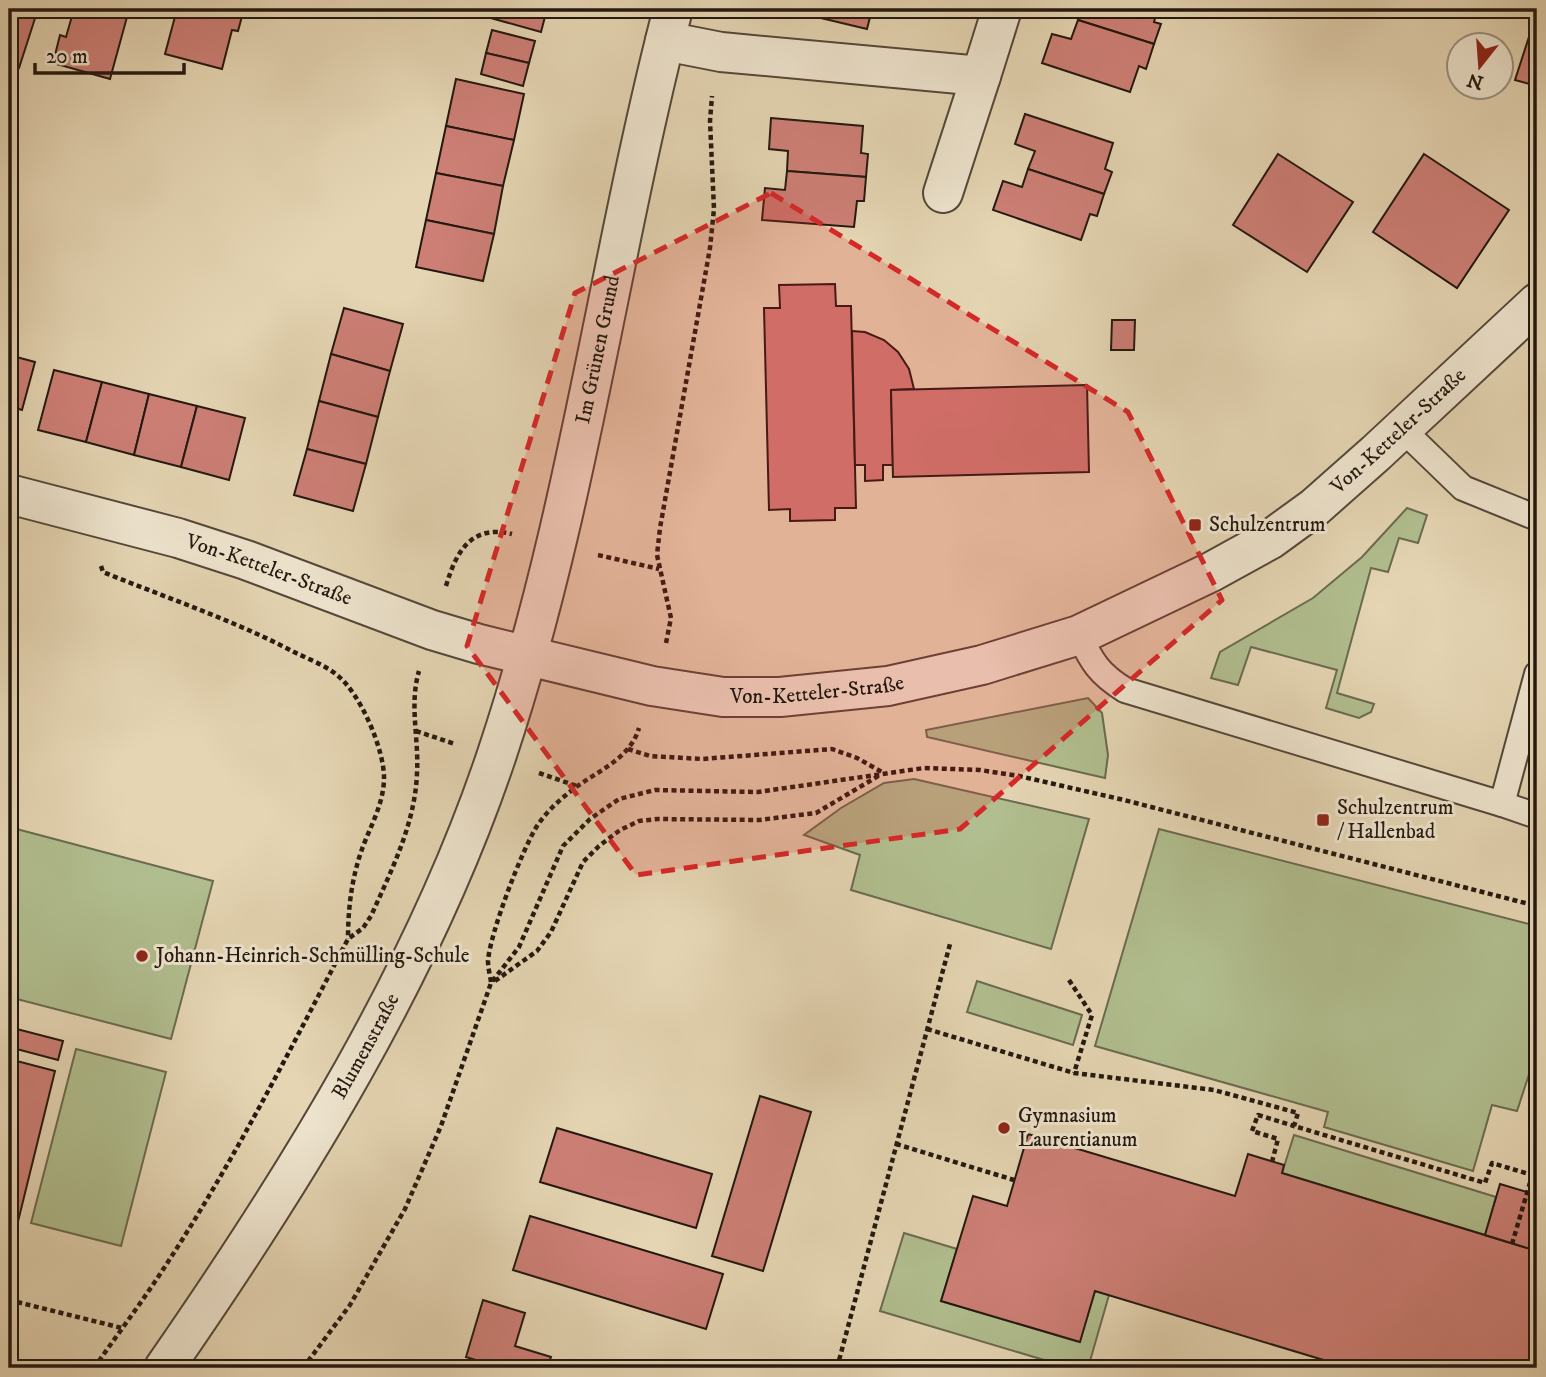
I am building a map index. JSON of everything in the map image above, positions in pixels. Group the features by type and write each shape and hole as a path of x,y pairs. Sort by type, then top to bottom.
{"street":[{"path":"943,193 1002,9"},
{"name":"Im Grünen Grund","path":"527,657 556,545 669,25 721,52 981,76"},
{"name":"Von-Ketteler-Straße","path":"9,494 178,538 246,560 432,630 527,657 652,686 723,696 780,697 888,686 982,665 1079,635 1211,572 1271,539 1315,507 1537,303"},
{"name":"Blumenstraße","path":"164,1368 318,1131 387,1007 434,911 464,840 496,758 527,657"}],"lane":[{"path":"1402,429 1463,488 1537,518"},
{"path":"1079,635 1092,662 1106,678 1125,690 1537,816"},
{"path":"1502,804 1537,674"}],"path":[{"path":"491,983 488,963 491,941 524,851 548,812 628,749 636,737 671,618 657,555 712,238 714,194 710,121 721,52"},
{"path":"87,514 103,572 259,634 315,663 337,675 364,710 378,743 384,777 381,800 359,856 348,909 348,939"},
{"path":"94,1368 164,1268 233,1152 277,1075 348,939 363,928 372,916 411,818 417,774 414,695 453,563 469,541 479,535 504,532 659,569"},
{"path":"628,749 650,756 702,759 832,749 857,758 883,773"},
{"path":"303,1368 350,1304 405,1209 441,1126 491,983 519,947 563,846 590,818 620,799 655,790 758,792 883,773 945,768 1019,776 1124,800 1537,906"},
{"path":"491,983 537,951 551,932 583,862 620,830 639,821 658,819 760,821 816,813 883,773"},
{"path":"852,1368 838,1366 950,944"},
{"path":"1069,980 1092,1015 1073,1073"},
{"path":"928,1029 1073,1073 1214,1090 1298,1113 1294,1126"},
{"path":"1272,1161 1278,1139 1252,1131 1258,1115 1485,1183 1492,1163 1532,1175"},
{"path":"896,1144 1014,1180"},
{"path":"1512,1244 1537,1159"},
{"path":"9,1300 122,1328"}],"highlighted area":[{"path":"771,193 1128,412 1222,600 960,829 636,875 467,646 575,293"}],"green space":[{"path":"1407,508 1427,515 1418,543 1399,538 1388,572 1371,568 1337,693 1374,704 1371,712 1359,718 1326,708 1337,670 1251,647 1238,685 1211,678 1220,652 1313,598 1362,557"},
{"path":"1088,698 1102,713 1108,755 1105,778 927,737 926,730"},
{"path":"914,779 1089,819 1051,949 851,890 860,855 804,835 841,808 884,783"},
{"path":"9,827 213,881 171,1039 9,997"},
{"path":"1159,829 1537,926 1537,1050 1517,1111 1492,1105 1473,1171 1324,1127 1328,1112 1095,1046"},
{"path":"977,981 1082,1015 1073,1045 967,1012"},
{"path":"76,1049 166,1072 121,1246 31,1223"},
{"path":"1294,1135 1496,1197 1485,1235 1282,1173"},
{"path":"904,1233 957,1249 941,1301 1079,1342 1095,1291 1109,1295 1088,1368 1071,1368 880,1311"}],"building":[{"path":"11,9 38,9 19,68 9,65"},
{"path":"74,9 96,9 127,17 110,79 53,63 60,35 66,37"},
{"path":"177,9 244,9 238,31 232,30 222,69 165,54"},
{"path":"481,9 547,9 541,32 480,15"},
{"path":"783,9 872,9 867,29"},
{"path":"1081,9 1158,9 1154,22 1161,24 1154,44 1078,20"},
{"path":"1537,12 1537,86 1515,80"},
{"path":"1078,20 1154,44 1146,69 1139,66 1130,92 1042,63 1052,34 1071,39"},
{"path":"492,30 535,41 529,63 486,53"},
{"path":"486,53 529,63 523,86 481,74"},
{"path":"456,79 524,94 514,140 446,126"},
{"path":"1025,114 1113,143 1105,169 1112,172 1104,194 1028,169 1035,151 1015,144"},
{"path":"771,118 863,126 861,153 868,154 866,177 787,171 788,151 769,149"},
{"path":"446,126 514,140 503,186 436,173"},
{"path":"1278,154 1353,202 1307,272 1233,225"},
{"path":"1424,154 1509,210 1457,288 1373,232"},
{"path":"1028,169 1104,194 1097,216 1090,214 1081,240 993,210 1003,181 1022,187"},
{"path":"787,171 866,177 864,201 857,201 854,227 762,220 765,188 785,190"},
{"path":"436,173 503,186 494,234 426,220"},
{"path":"426,220 494,234 483,281 416,267"},
{"path":"835,284 836,306 851,306 856,508 835,508 835,520 790,521 790,509 769,510 764,308 780,308 779,285"},
{"path":"344,308 403,324 390,371 331,354"},
{"path":"1112,320 1135,320 1134,350 1111,350"},
{"path":"852,331 865,332 884,340 898,352 909,369 914,389 891,390 893,465 883,465 883,480 865,481 865,465 855,465"},
{"path":"331,354 390,371 378,417 319,401"},
{"path":"9,355 35,362 22,410 9,406"},
{"path":"54,370 102,382 86,442 38,430"},
{"path":"102,382 149,394 134,455 86,442"},
{"path":"1087,385 1089,472 893,477 891,390"},
{"path":"149,394 197,406 181,467 134,455"},
{"path":"319,401 378,417 366,464 307,449"},
{"path":"197,406 245,418 229,480 181,467"},
{"path":"307,449 366,464 353,511 294,495"},
{"path":"9,1027 63,1041 58,1060 9,1047"},
{"path":"9,1059 55,1071 12,1246 9,1245"},
{"path":"760,1096 811,1112 763,1271 712,1256"},
{"path":"557,1128 712,1174 696,1228 540,1182"},
{"path":"1028,1134 1235,1196 1248,1154 1284,1165 1282,1173 1537,1251 1537,1368 1350,1368 1095,1291 1080,1342 941,1301 973,1196 1007,1206"},
{"path":"1500,1184 1537,1195 1537,1251 1485,1235"},
{"path":"530,1216 723,1274 706,1329 513,1270"},
{"path":"483,1300 525,1313 515,1346 551,1357 547,1368 502,1368 466,1357"}],"place":[{"name":"Schulzentrum","path":"1195,525"},
{"name":"Schulzentrum / Hallenbad","path":"1323,820"},
{"name":"Johann-Heinrich-Schmülling-Schule","path":"142,956"},
{"name":"Gymnasium Laurentianum","path":"1004,1128"}]}
